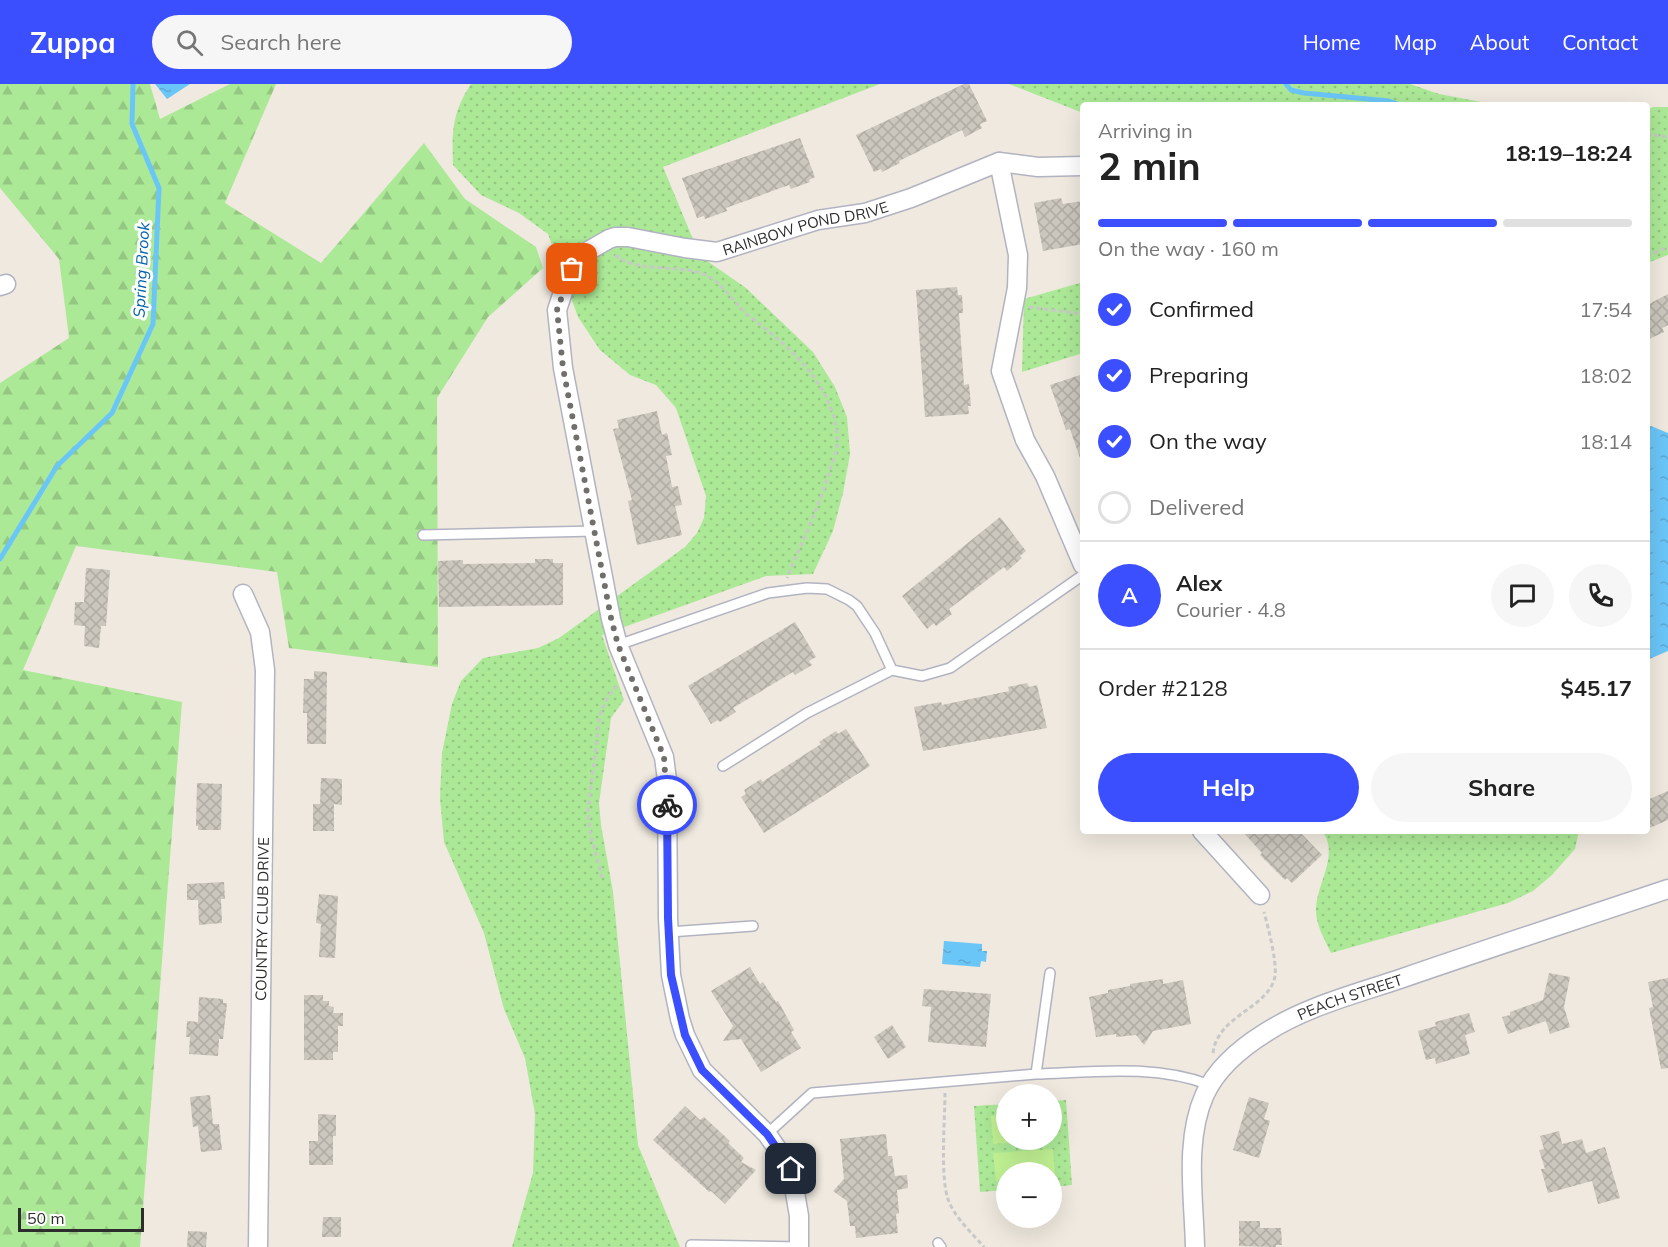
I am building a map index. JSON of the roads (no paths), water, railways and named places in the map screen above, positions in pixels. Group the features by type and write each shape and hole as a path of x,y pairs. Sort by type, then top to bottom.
{"street":[{"name":"RAINBOW POND DRIVE","path":"799,1247 800,1216 791,1169 767,1134 702,1070 685,1035 671,975 667,780 664,757 618,645 611,618 563,368 557,310 567,280 581,255 615,237 628,237 717,252 818,220 866,213 911,198 999,162 1038,167 1080,166"},
{"path":"999,162 1018,255 1017,288 1001,371 1025,440 1045,476 1080,558"},
{"name":"COUNTRY CLUB DRIVE","path":"243,594 260,632 265,670 258,1247"},
{"path":"1205,834 1260,895"},
{"name":"PEACH STREET","path":"1195,1247 1192,1153 1199,1108 1215,1078 1234,1056 1265,1033 1296,1017 1433,967 1668,889"}],"lane":[{"path":"423,535 595,531"},
{"path":"723,766 807,713 892,670 922,676 950,668 1080,577"},
{"path":"618,645 768,593 807,588 826,589 857,606 875,633 892,670"},
{"path":"669,932 753,926"},
{"path":"1036,1074 1050,973"},
{"path":"767,1134 812,1093 1036,1074 1138,1071 1190,1078 1215,1078"},
{"path":"691,1245 799,1247"}],"water":[{"path":"155,84 190,84 167,99"},
{"path":"1650,426 1668,433 1668,651 1650,659"},
{"path":"944,941 982,944 982,951 987,951 986,962 981,961 980,967 942,964"}],"waterway":[{"name":"Spring Brook","path":"0,559 57,466 112,413 153,324 159,188 132,124 133,84"},
{"path":"1286,84 1291,90 1304,93 1392,102"}]}
